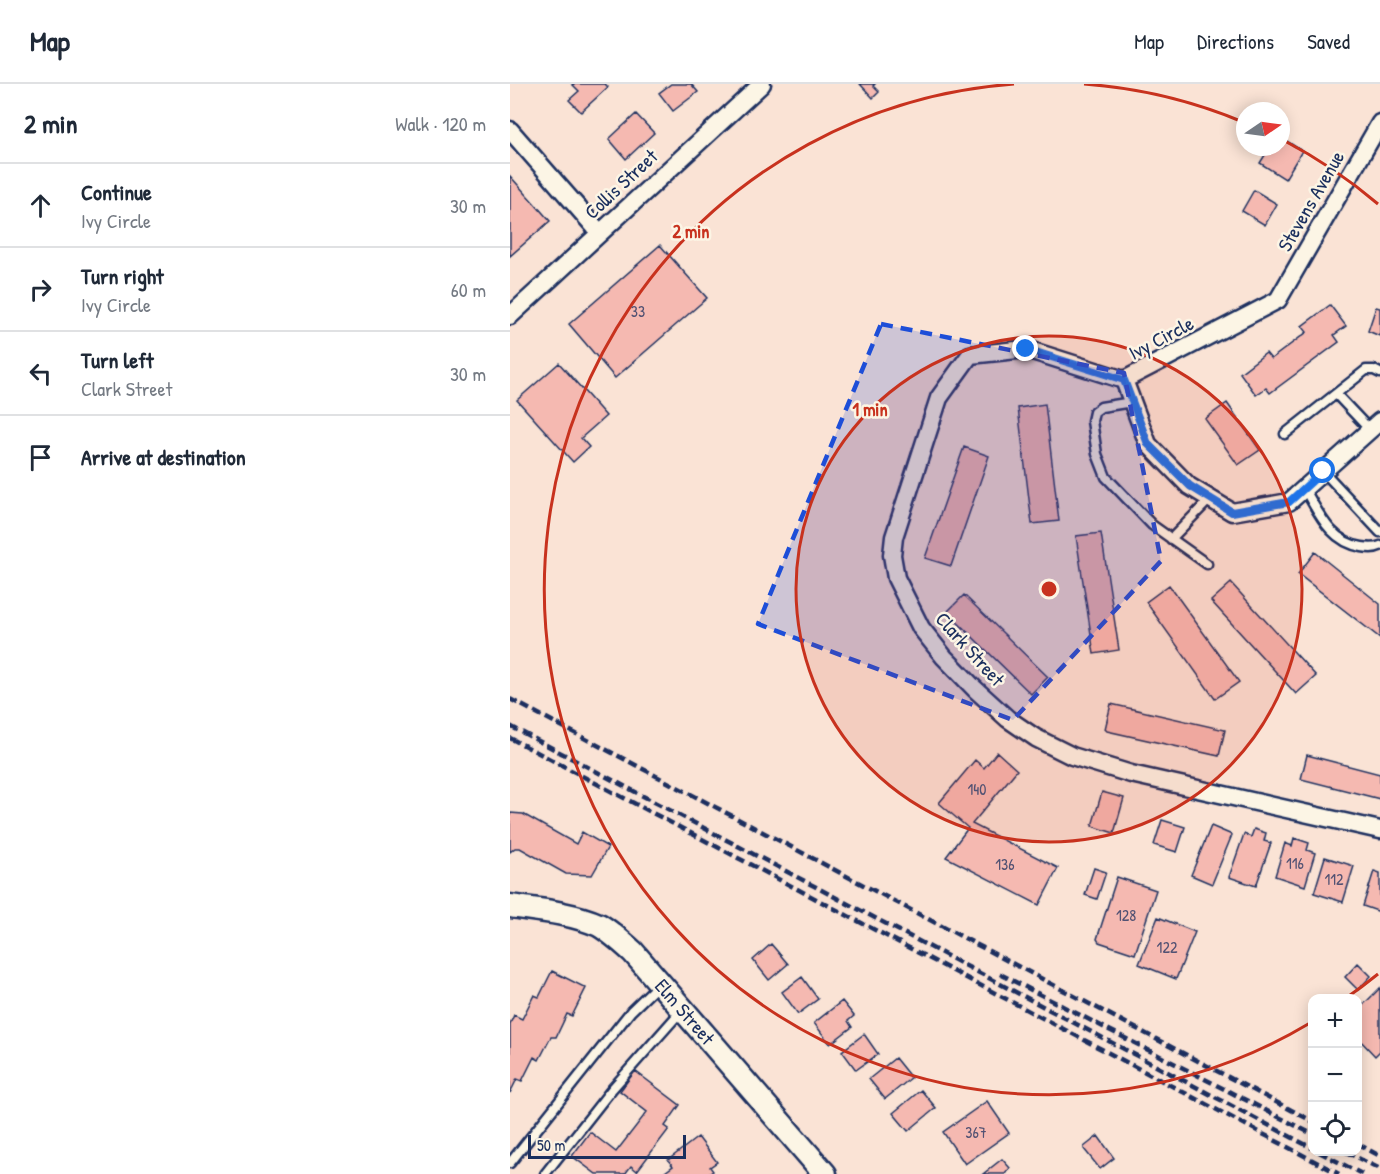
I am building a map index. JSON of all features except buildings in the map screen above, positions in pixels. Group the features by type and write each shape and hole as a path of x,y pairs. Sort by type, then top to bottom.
{"main road":[{"name":"Elm Street","path":"510,906 557,913 598,925 618,938 633,951 825,1174"}],"street":[{"name":"Collis Street","path":"510,316 762,84"},
{"name":"Stevens Avenue","path":"1278,300 1380,123"},
{"path":"510,130 600,233"},
{"name":"Ivy Circle","path":"1278,300 1124,380 1148,444 1190,486 1232,512 1289,502 1375,425"},
{"name":"Clark Street","path":"1124,380 1026,349 970,356 939,398 894,537 892,555 896,578 921,628 944,657 1008,719 1036,738 1072,756 1131,774 1380,830"}],"lane":[{"path":"1285,434 1366,370 1380,373"},
{"path":"1336,394 1375,425"},
{"path":"1132,402 1101,407 1094,412 1092,421 1097,454 1106,477 1152,525 1207,564"},
{"path":"1323,471 1380,532"},
{"path":"1304,488 1328,527 1341,541 1360,547 1376,549 1380,546"},
{"path":"1172,539 1210,499"},
{"path":"510,1163 631,1011 660,983"},
{"path":"545,1174 612,1089 683,1010"}],"highlighted area":[{"path":"881,324 1124,373 1161,561 1013,720 758,624"}],"railway":[{"path":"510,699 1308,1119"},
{"path":"510,726 1308,1146"},
{"path":"510,738 1339,1174"},
{"path":"1000,974 1308,1132"},
{"path":"1362,1146 1380,1156"},
{"path":"1327,1156 1362,1174"},
{"path":"1354,1156 1380,1169"}],"route":[{"path":"1026,349 1124,380 1148,444 1190,486 1232,512 1289,502 1323,471"}]}
